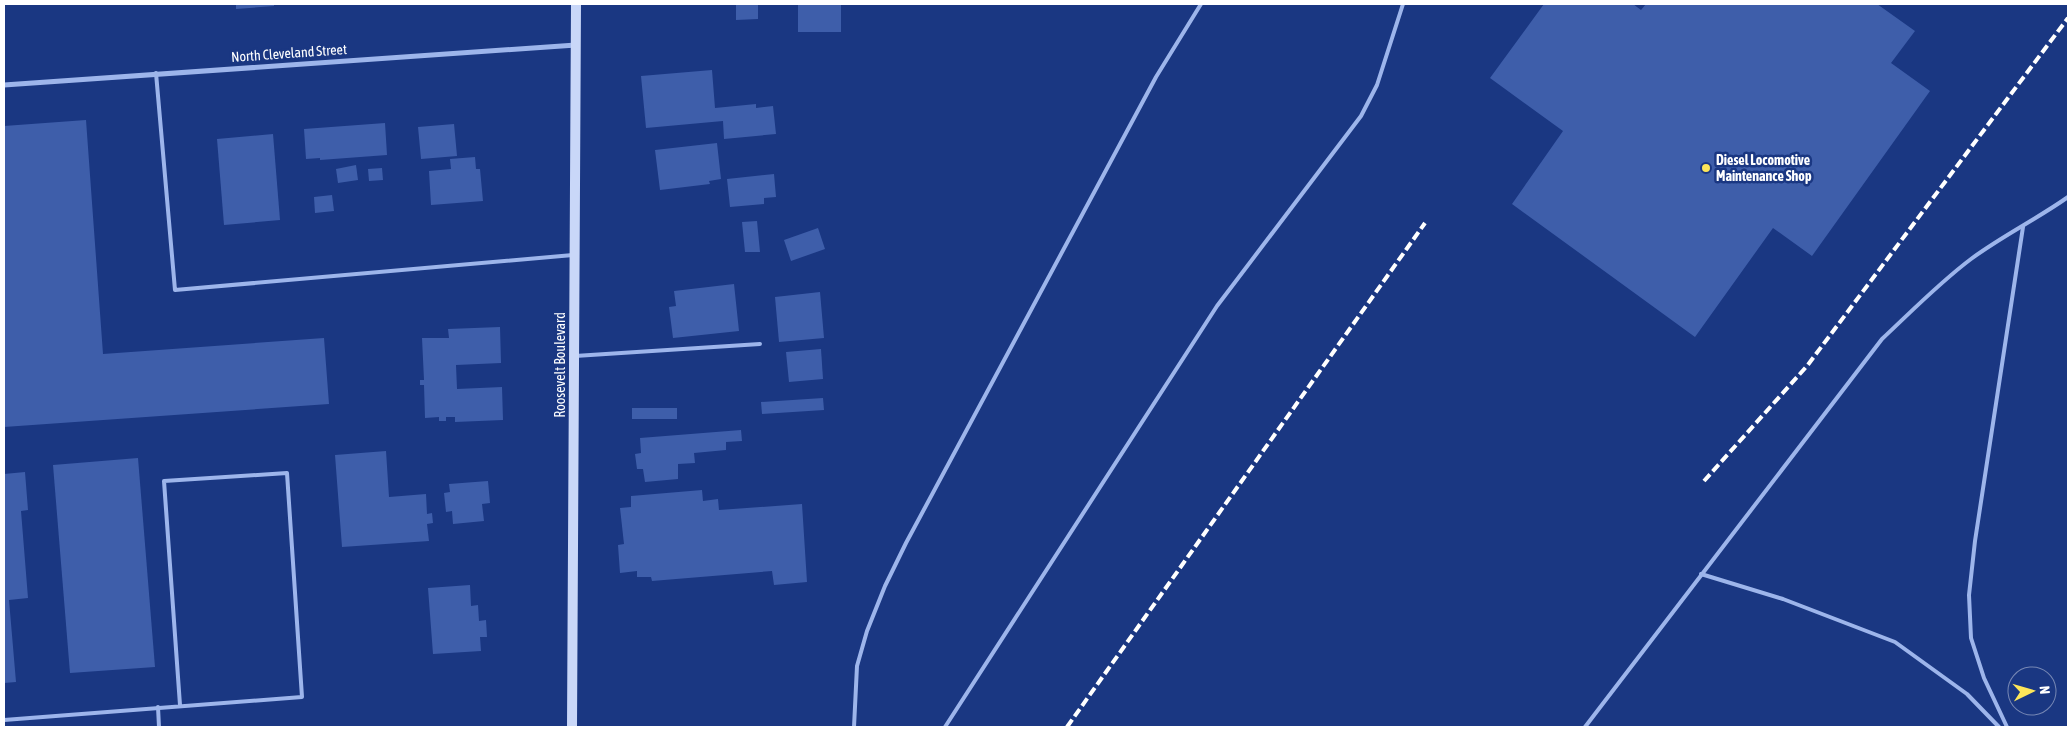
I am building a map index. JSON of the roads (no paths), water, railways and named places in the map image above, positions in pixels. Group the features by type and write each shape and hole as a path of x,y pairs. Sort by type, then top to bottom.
{"main road":[{"name":"Roosevelt Boulevard","path":"572,727 576,4"}],"street":[{"name":"North Cleveland Street","path":"4,85 156,73 576,46"}],"lane":[{"path":"854,727 857,666 867,631 906,543 1156,77 1201,4"},
{"path":"946,727 1217,306 1361,116 1377,85 1403,4"},
{"path":"156,73 175,290 575,255"},
{"path":"1585,727 1882,339 1921,301 1972,259 2068,196"},
{"path":"2007,727 1984,678 1971,638 1969,595 1975,541 2023,227"},
{"path":"574,356 760,344"},
{"path":"4,720 302,696 287,473 164,481 180,705"},
{"path":"1702,574 1783,600 1895,642 1966,694 1999,727"},
{"path":"158,707 159,727"}],"railway":[{"path":"1704,481 1807,366 2068,18"},
{"path":"1067,727 1425,223"}],"place":[{"name":"Diesel Locomotive Maintenance Shop","path":"1706,168"}]}
